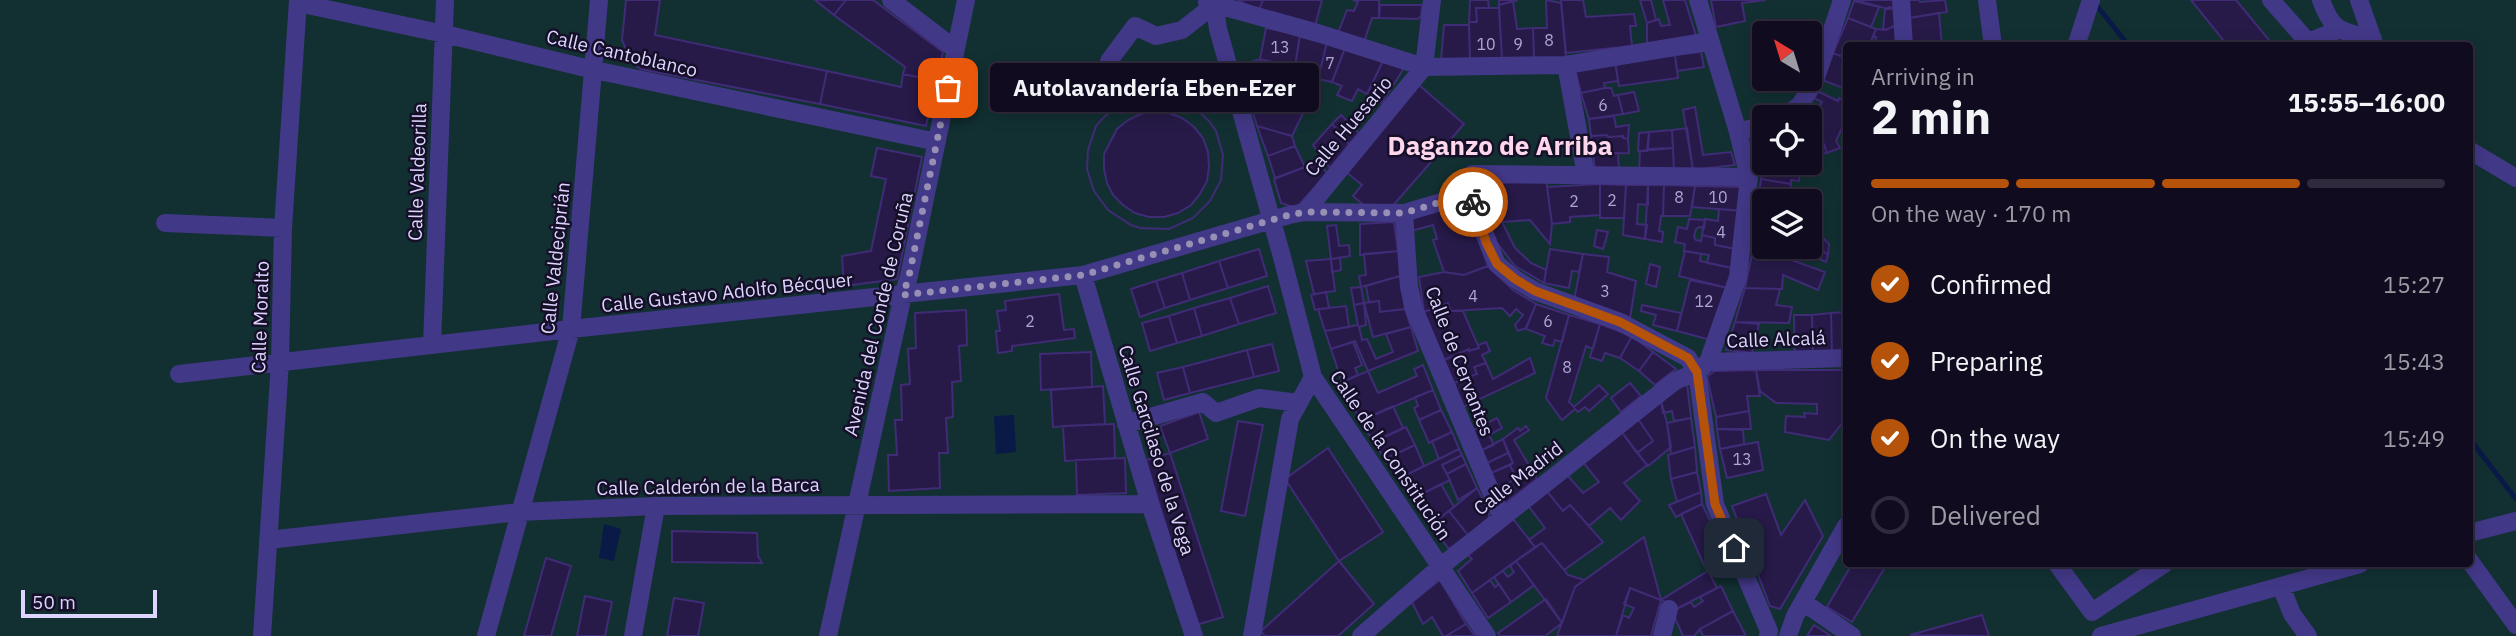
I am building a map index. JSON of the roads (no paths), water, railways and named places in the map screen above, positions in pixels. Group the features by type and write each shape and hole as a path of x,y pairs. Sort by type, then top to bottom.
{"street":[{"name":"Calle Valdeorilla","path":"432,345 445,0"},
{"name":"Calle Valdeciprián","path":"486,636 571,329 599,0"},
{"path":"891,0 955,49"},
{"name":"Avenida del Conde de Coruña","path":"828,636 909,276 965,0"},
{"path":"1424,67 1432,0"},
{"path":"1698,0 1749,177 1738,277 1702,367 1715,504 1769,631 1768,636"},
{"path":"1800,105 1815,81 1842,0"},
{"path":"1901,0 1904,42"},
{"path":"1987,0 1992,42"},
{"path":"2077,42 2091,0"},
{"path":"2272,0 2308,42 2338,30"},
{"path":"2321,0 2327,18 2338,30 2374,42"},
{"path":"2359,0 2374,42"},
{"name":"Calle Cantoblanco","path":"298,1 594,70 937,142"},
{"name":"Calle Moralto","path":"262,636 280,362 284,228 298,1"},
{"path":"1109,61 1135,26 1156,36 1182,30 1211,2 1424,67 1566,65 1710,41"},
{"name":"Calle de la Constitución","path":"1211,2 1313,377 1487,636"},
{"path":"1566,65 1586,175"},
{"name":"Calle Huesario","path":"1305,212 1424,67"},
{"path":"1738,132 1752,128"},
{"path":"2473,152 2516,177"},
{"path":"1702,367 1620,322 1535,291 1497,264 1486,242 1471,193 1472,174 1749,177"},
{"name":"Calle Gustavo Adolfo Bécquer","path":"179,374 1083,275 1272,219 1305,212 1404,213 1471,193"},
{"name":"Calle de Cervantes","path":"1404,213 1413,309 1502,519"},
{"path":"165,223 284,228"},
{"name":"Calle Garcilaso de la Vega","path":"1083,275 1150,504 1194,636"},
{"name":"Calle Alcalá","path":"1702,367 1843,358"},
{"name":"Calle Madrid","path":"1361,636 1440,566 1675,381 1702,367"},
{"path":"1252,636 1290,419 1313,377"},
{"path":"1126,424 1203,402 1216,413 1259,398 1299,403"},
{"name":"Calle Calderón de la Barca","path":"268,540 519,512 656,506 1150,504"},
{"path":"632,636 656,506"},
{"path":"2473,532 2516,521"},
{"path":"1788,636 1795,616 1843,531"},
{"path":"2473,566 2516,625"},
{"path":"2059,567 2092,612 2160,567"},
{"path":"2101,636 2349,567"},
{"path":"2281,586 2292,614 2308,636"},
{"path":"1803,602 1852,636"},
{"path":"1662,636 1669,609"}],"water":[{"path":"1014,415 1016,452 996,454 994,416"},
{"path":"604,524 621,529 614,561 599,558"}],"waterway":[{"path":"2094,2 2126,42"},
{"path":"2473,443 2516,499"}],"place":[{"name":"Autolavandería Eben-Ezer","path":"948,88"}],"district":[{"name":"Daganzo de Arriba","path":"1500,146"}]}
